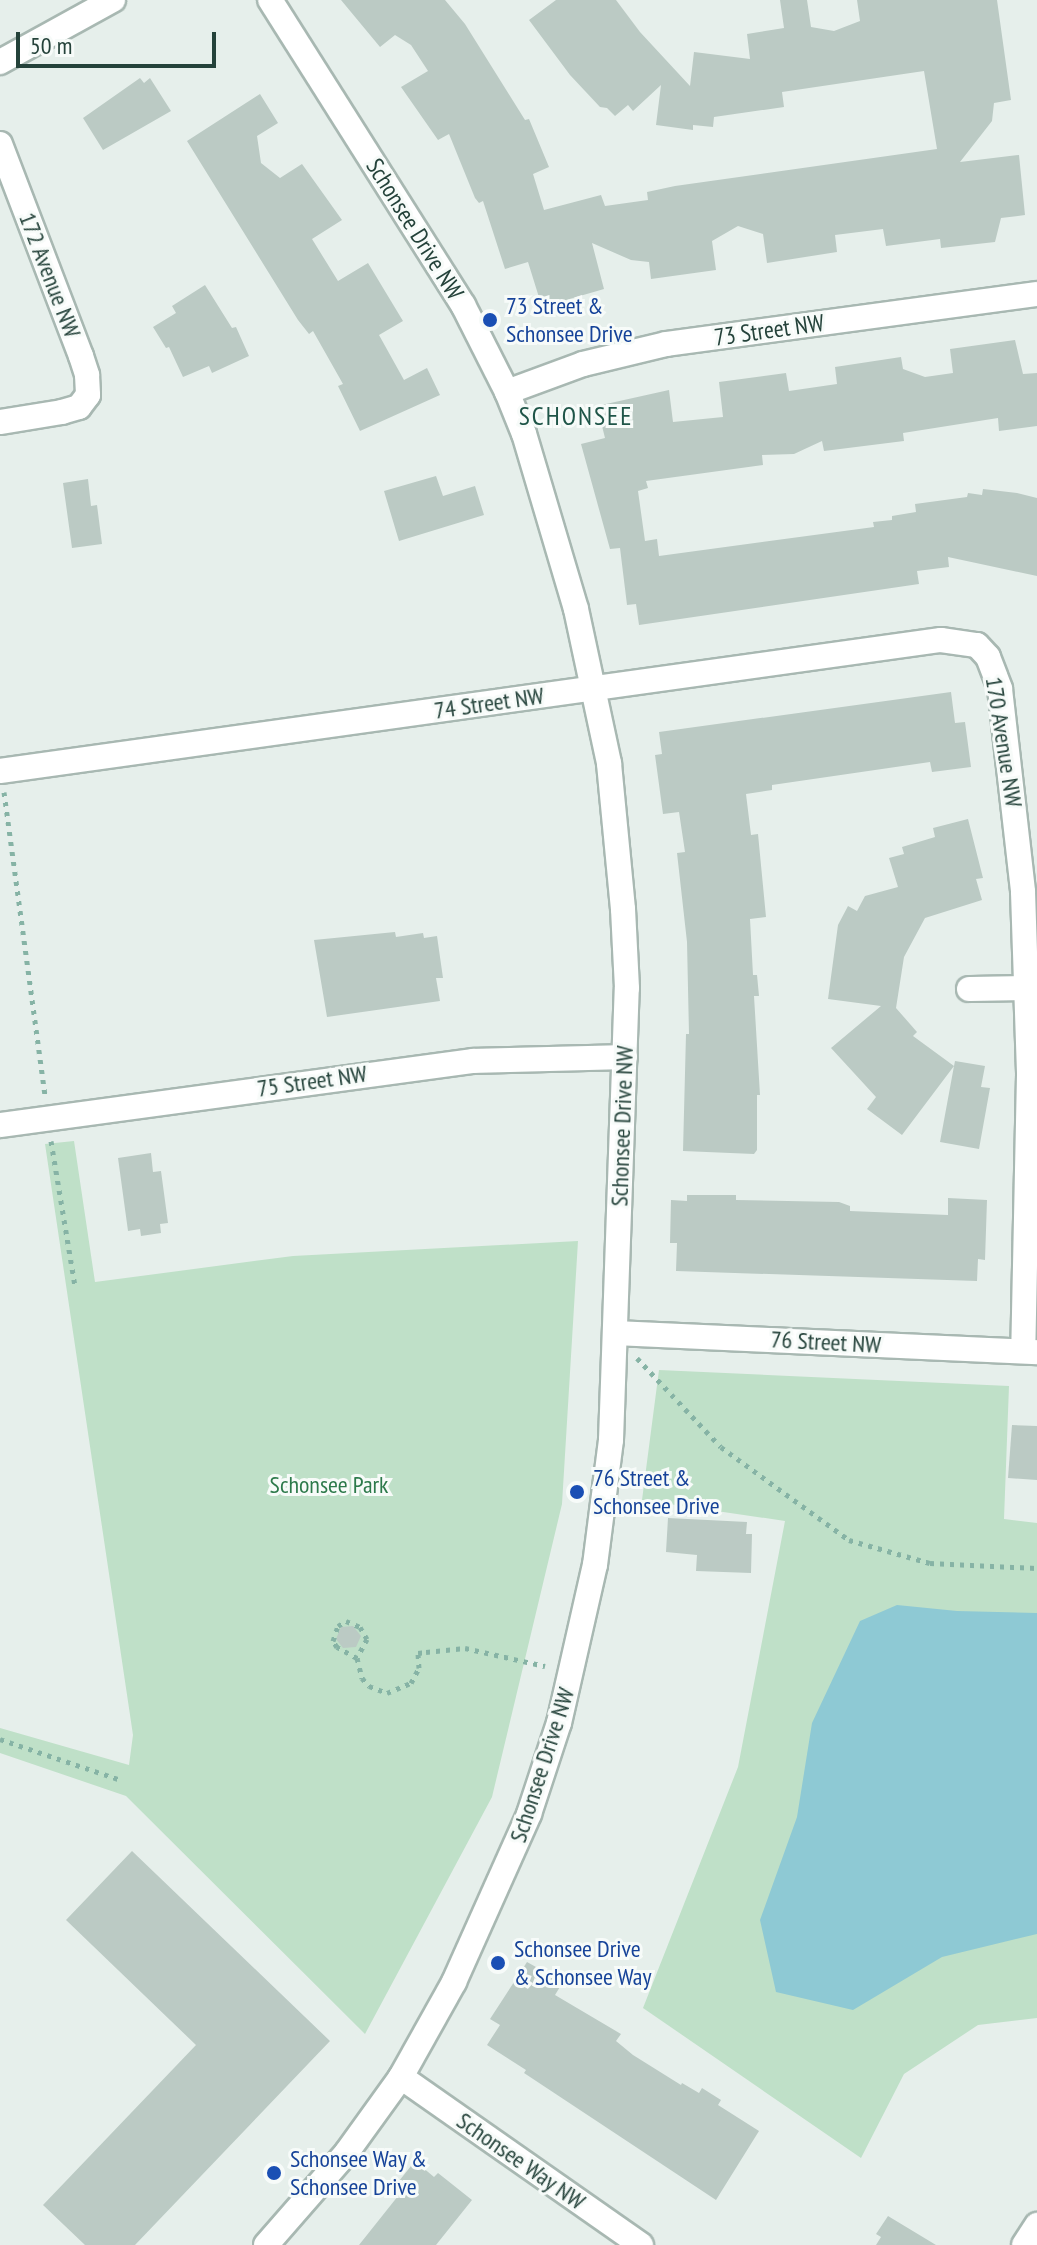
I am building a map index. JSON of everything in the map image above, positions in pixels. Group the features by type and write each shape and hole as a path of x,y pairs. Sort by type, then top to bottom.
{"street":[{"path":"0,62 113,0"},
{"name":"Schonsee Drive NW","path":"266,2245 347,2152 401,2077 454,1982 494,1897 529,1814 559,1723 580,1638 605,1498 616,1333 625,1057 623,909 609,763 550,512 507,392 463,305 270,0"},
{"name":"172 Avenue NW","path":"0,144 87,375 88,395 79,407 0,422"},
{"name":"73 Street NW","path":"507,392 583,364 666,344 1037,294"},
{"name":"74 Street NW","path":"0,771 941,640 977,645"},
{"name":"170 Avenue NW","path":"977,645 988,657 1000,689 1023,892 1027,988 1030,1351"},
{"path":"969,989 1027,988"},
{"name":"75 Street NW","path":"0,1125 448,1063 513,1057 625,1057"},
{"name":"76 Street NW","path":"616,1333 1030,1351"},
{"name":"Schonsee Way NW","path":"401,2077 641,2245"},
{"path":"1024,2245 1037,2225"}],"path":[{"path":"0,771 48,1118 75,1286"},
{"path":"616,1333 721,1447 849,1540 930,1563 1037,1568"},
{"path":"357,1658 337,1647 333,1641 338,1626 346,1621 360,1627 367,1639 357,1658 362,1678 369,1686 387,1693 411,1683 419,1668 418,1653 465,1648 545,1666"},
{"path":"0,1739 118,1779"}],"green space":[{"name":"Schonsee Park","path":"74,1141 95,1282 293,1256 578,1241 562,1504 492,1797 365,2034 126,1796 0,1753 0,1728 129,1765 133,1735 45,1144"},
{"path":"659,1370 1009,1386 1004,1519 1037,1523 1037,2018 978,2025 904,2074 861,2158 643,2008 738,1767 785,1521 642,1500"}],"water":[{"path":"897,1605 957,1611 1037,1613 1037,1934 942,1957 853,2010 776,1992 760,1920 797,1817 812,1723 860,1621"}],"building":[{"path":"341,0 445,0 465,24 525,120 529,119 549,167 533,174 544,210 601,195 605,206 648,200 647,192 675,186 937,149 924,71 782,92 784,107 714,117 713,127 693,125 693,130 656,125 661,85 633,111 628,105 615,116 607,108 600,107 570,75 529,20 556,0 616,0 640,32 690,86 694,52 750,59 747,34 784,28 780,0 807,0 811,27 834,31 860,21 857,0 997,0 1011,100 994,103 992,121 960,162 1019,155 1025,215 1001,218 995,242 941,248 940,239 886,246 883,229 835,235 837,252 767,263 763,234 738,226 712,241 716,270 651,279 649,262 631,260 592,243 604,289 542,307 528,262 505,269 483,201 479,203 475,198 449,134 438,140 401,87 428,71 411,45 395,35 380,47"},
{"path":"140,78 144,83 150,78 171,111 103,150 83,118"},
{"path":"260,94 278,123 257,136 261,163 280,178 302,164 342,220 312,239 338,281 368,263 403,321 379,335 404,380 427,368 440,395 360,431 338,386 343,384 313,331 309,334 298,320 187,141"},
{"path":"205,285 232,328 236,327 249,356 212,373 209,366 183,377 169,347 166,348 153,327 176,313 172,306"},
{"path":"1015,340 1023,374 1037,373 1037,426 999,431 998,418 903,433 904,441 824,451 822,441 794,454 762,455 763,465 646,481 648,488 638,491 645,541 657,539 659,556 874,527 873,522 916,512 915,504 967,497 968,493 982,495 983,489 1017,493 1037,498 1037,576 948,557 949,567 917,571 919,584 639,625 636,604 627,605 620,548 610,549 581,444 605,438 597,406 669,390 673,422 723,417 719,382 786,373 789,391 837,384 835,367 901,357 903,369 925,377 953,373 950,349"},
{"path":"436,476 443,496 475,486 484,515 399,541 384,491"},
{"path":"88,479 91,506 97,505 102,544 72,548 63,483"},
{"path":"951,692 955,723 965,722 971,767 932,772 930,762 772,785 772,790 746,794 751,835 758,834 766,917 750,919 753,975 757,975 759,996 754,996 760,1095 757,1095 757,1150 754,1154 683,1151 686,1034 689,1034 687,942 677,853 685,852 679,812 663,814 655,755 662,754 659,732"},
{"path":"968,819 983,878 976,879 982,900 925,918 904,957 896,1008 917,1032 913,1036 954,1066 902,1135 867,1109 876,1097 831,1048 881,1006 828,999 838,925 848,906 857,911 865,896 898,887 889,858 904,854 902,847 935,837 933,828"},
{"path":"395,932 396,937 423,933 424,938 437,936 443,978 436,978 440,1001 327,1017 314,940"},
{"path":"955,1061 985,1066 981,1087 990,1088 979,1149 940,1142"},
{"path":"151,1153 153,1172 161,1171 168,1223 160,1224 161,1233 141,1236 140,1229 128,1231 118,1158"},
{"path":"687,1195 736,1195 736,1200 839,1202 850,1206 850,1211 948,1215 948,1198 987,1200 985,1260 978,1259 977,1281 676,1271 677,1243 670,1243 671,1200 687,1201"},
{"path":"1012,1425 1037,1426 1037,1480 1008,1478"},
{"path":"668,1518 747,1522 746,1534 752,1534 751,1573 696,1571 697,1555 666,1552"},
{"path":"353,1626 361,1636 356,1647 343,1648 336,1639 341,1627"},
{"path":"132,1851 330,2041 135,2245 85,2245 43,2205 196,2045 66,1920"},
{"path":"527,1962 563,1982 555,1995 621,2034 616,2041 633,2055 681,2085 699,2093 702,2088 721,2100 718,2105 759,2131 716,2200 524,2073 526,2070 487,2045 500,2025 490,2019"},
{"path":"415,2161 434,2177 438,2173 472,2200 436,2245 359,2245 402,2191 395,2186"},
{"path":"888,2216 936,2245 876,2245 881,2237 876,2234"}],"place":[{"name":"73 Street & Schonsee Drive","path":"490,320"},
{"name":"76 Street & Schonsee Drive","path":"577,1492"},
{"name":"Schonsee Drive & Schonsee Way","path":"498,1963"},
{"name":"Schonsee Way & Schonsee Drive","path":"274,2173"}],"district":[{"name":"SCHONSEE","path":"576,416"}]}
